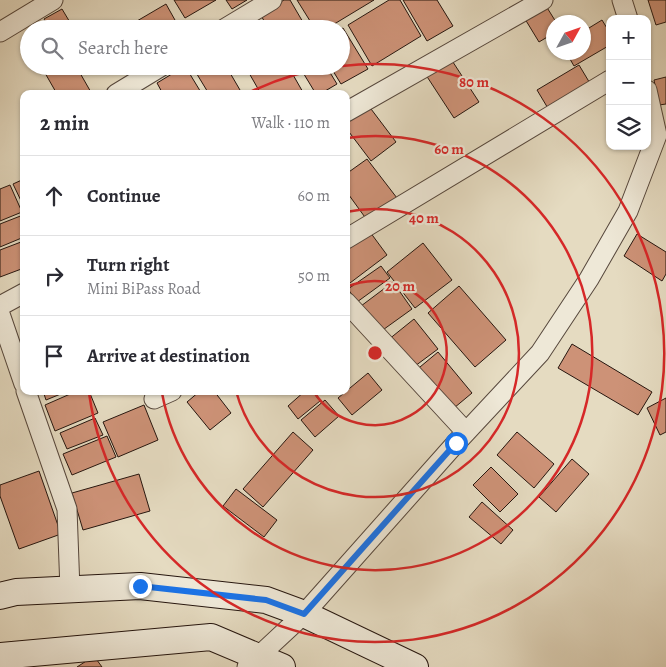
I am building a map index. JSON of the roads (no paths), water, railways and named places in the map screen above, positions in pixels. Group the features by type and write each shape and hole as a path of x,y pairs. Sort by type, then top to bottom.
{"street":[{"path":"0,32 53,0"},
{"path":"239,20 272,0"},
{"path":"350,110 543,0"},
{"path":"622,0 627,15"},
{"path":"123,90 147,75"},
{"path":"350,237 606,82"},
{"path":"252,661 304,614 466,432 540,353 589,279 628,211 657,135 650,105"},
{"path":"0,306 20,295"},
{"path":"350,310 466,432"},
{"path":"0,314 20,372"},
{"path":"27,395 67,509 70,590"},
{"path":"154,399 163,395"},
{"path":"0,596 16,592 140,586 266,600 304,614 415,667"},
{"path":"0,656 212,637 252,661 282,667"}]}
